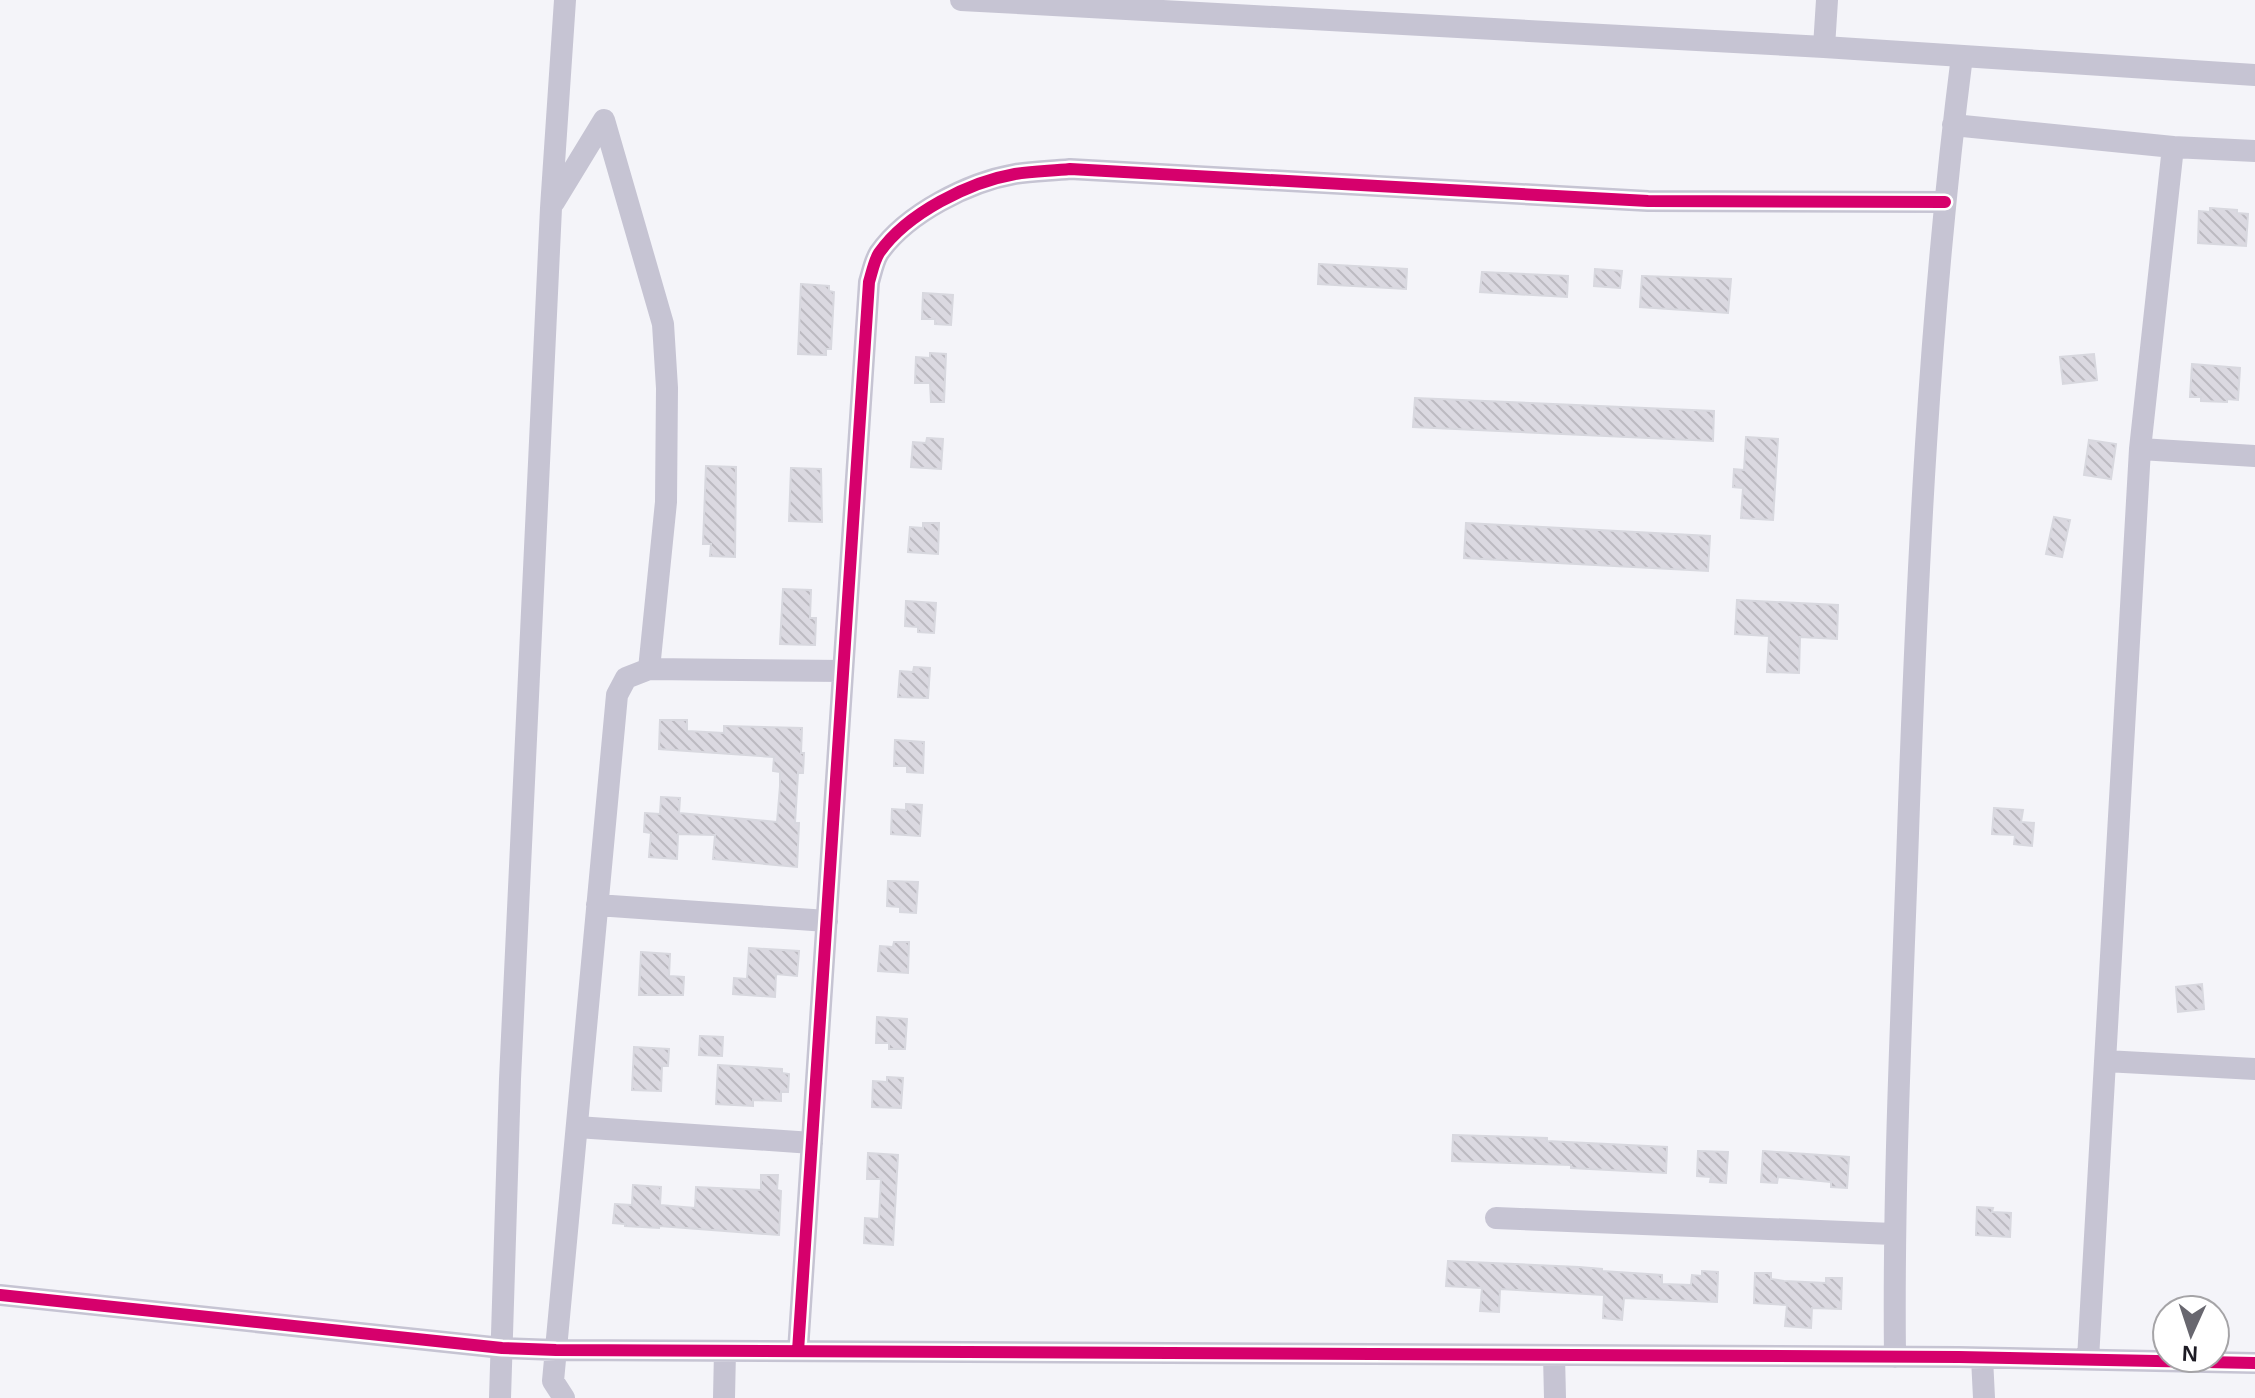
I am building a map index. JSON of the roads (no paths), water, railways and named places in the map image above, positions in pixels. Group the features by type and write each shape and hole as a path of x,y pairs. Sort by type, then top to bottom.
{"street":[{"path":"500,1398 510,1079 551,208 565,0"},
{"path":"961,0 1271,9 2255,75"},
{"path":"1824,47 1827,0"},
{"path":"1895,1357 1893,1234 1917,575 1945,202 1962,56"},
{"path":"551,208 604,120 657,297 664,337 666,502 649,669"},
{"path":"1953,125 2173,147 2255,151"},
{"path":"2088,1359 2140,449 2173,147"},
{"path":"798,1351 869,282 877,256 893,236 923,213 968,186 1015,174 1070,169 1648,201 1945,202"},
{"path":"2140,449 2255,456"},
{"path":"564,1398 553,1381 617,695 626,678 649,669 843,671"},
{"path":"597,905 827,921"},
{"path":"2105,1061 2255,1069"},
{"path":"577,1127 812,1143"},
{"path":"1496,1218 1893,1234"},
{"path":"0,1295 502,1348 556,1350 1895,1357 2255,1363"},
{"path":"724,1398 725,1351"},
{"path":"1554,1355 1555,1398"},
{"path":"1982,1358 1984,1398"}]}
